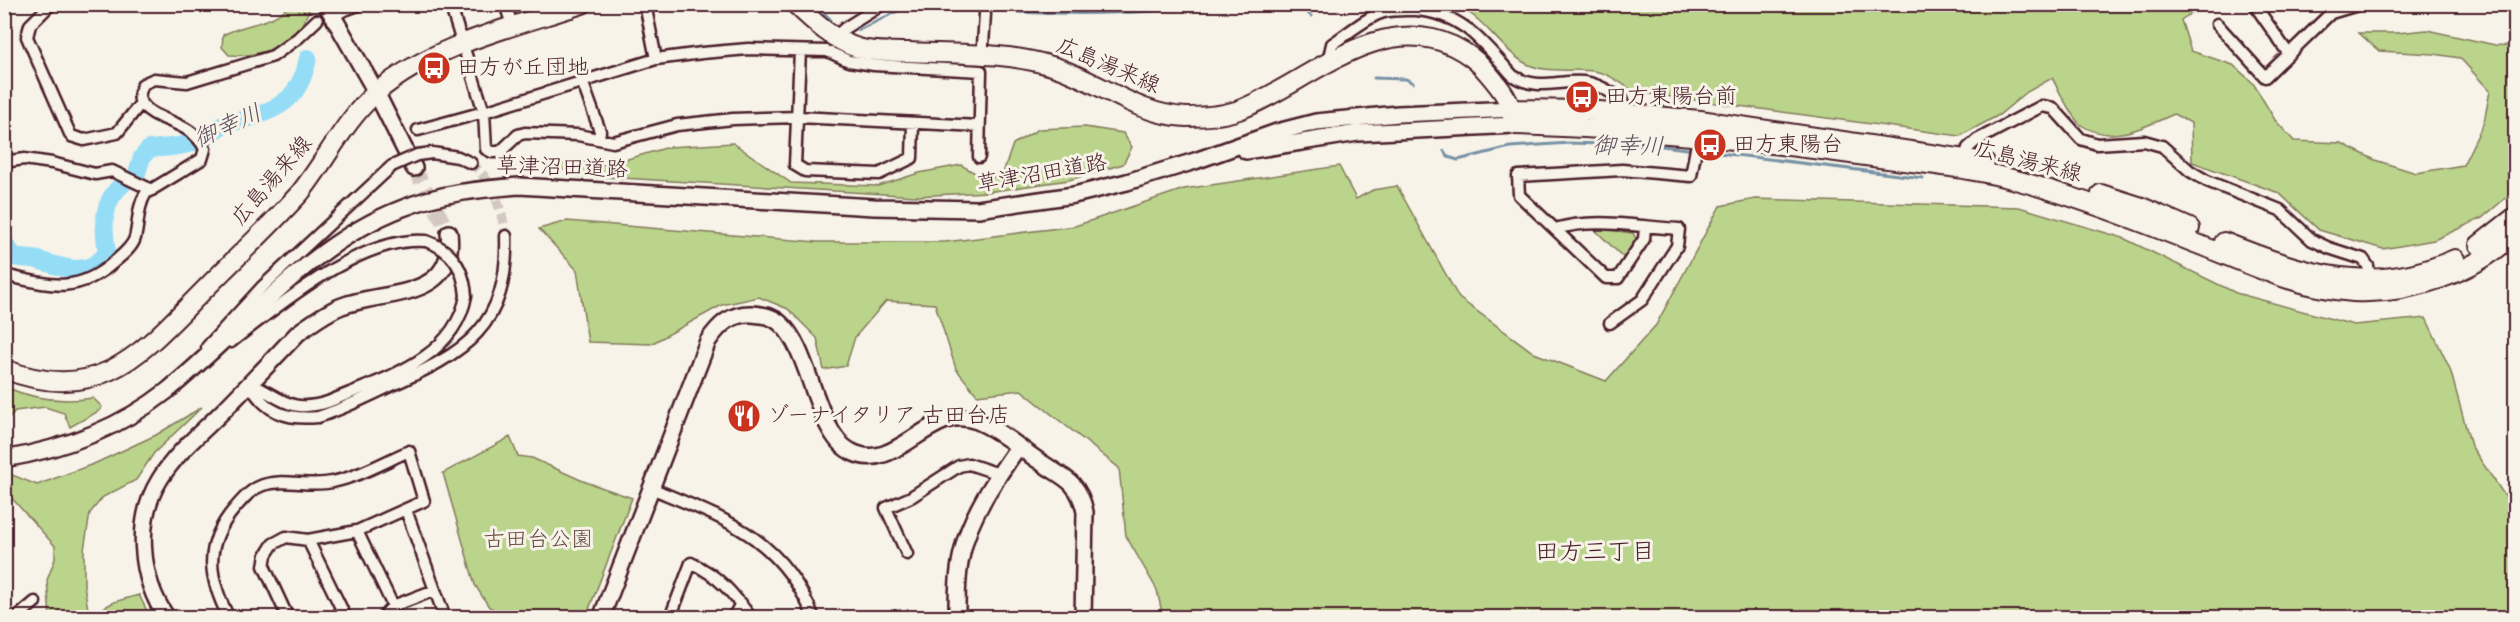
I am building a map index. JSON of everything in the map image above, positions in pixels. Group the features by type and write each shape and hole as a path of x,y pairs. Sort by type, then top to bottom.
{"main road":[{"name":"広島湯来線","path":"4,369 38,380 68,382 104,373 139,354 300,193 318,171 347,127 376,93 402,74 464,43 582,4"},
{"name":"広島湯来線","path":"795,4 835,37 847,44 867,50 1034,61 1079,76 1140,107 1187,117 1242,109 1283,90 1333,60 1377,41 1394,37 1428,38 1461,50 1481,65 1514,117"},
{"name":"広島湯来線","path":"1514,117 1623,113 1699,128 2030,172 2142,207 2280,264 2314,274 2345,279 2399,276 2437,267 2465,254 2492,237 2516,216"},
{"name":"広島湯来線","path":"1514,117 1589,127 1699,128"},
{"name":"広島湯来線","path":"1963,164 2075,196 2269,274 2309,286 2356,292 2400,289 2440,279 2471,265 2516,232"}],"street":[{"path":"51,4 30,25 27,37 71,136 84,140 117,132 141,103"},
{"path":"361,4 342,11 329,11 376,93 414,168"},
{"path":"450,4 484,112 486,149 492,152 500,152 518,135 525,133 578,135 613,142 677,125 733,119 798,117 979,126"},
{"path":"505,4 513,28"},
{"path":"645,4 656,59"},
{"path":"835,37 844,28 884,4"},
{"path":"2254,4 2288,53"},
{"path":"2217,24 2265,77 2338,7 2361,4"},
{"path":"1333,60 1330,53 1332,44 1380,8 1426,11 1452,18 1473,32 1513,76 1521,80 1547,85 1581,82 1596,85 1622,98 1623,113"},
{"path":"983,45 985,14"},
{"path":"4,275 69,285 81,284 98,276 125,253 134,240 141,200 146,193 202,159 205,149 201,140 185,127 152,112 141,103 139,94 143,84 154,79 187,82 273,56 298,38 317,20"},
{"path":"418,130 656,59 748,49 827,51 849,61 874,65 981,68 979,157"},
{"path":"800,51 795,165 805,171 879,174 912,158 913,123"},
{"path":"582,81 600,131 599,139"},
{"path":"1963,164 1968,148 1977,140 2042,106 2053,108 2081,139 2097,144 2144,141 2162,146 2190,171 2207,181 2280,210 2312,240 2329,249 2363,259 2368,266 2371,279"},
{"name":"草津沼田道路","path":"4,459 59,447 115,424 166,391 304,267 337,243 402,208 439,196 478,189 519,186 874,207 978,209 1074,195 1195,161 1277,132 1316,122 1388,115 1514,117"},
{"path":"1645,227 1644,238 1618,278 1606,278 1519,195 1518,176 1622,170 1691,176 1699,128"},
{"path":"166,391 262,287 392,166 417,154 432,153 458,157 471,163"},
{"path":"4,162 24,159 52,163 95,174 112,171 152,190"},
{"path":"1556,229 1568,225 1593,223 1679,229 1677,246 1642,300 1610,323"},
{"path":"167,618 155,597 145,561 143,536 153,492 172,462 298,333 318,318 341,306 418,290 436,278 446,261 450,244 449,233"},
{"path":"249,383 257,398 279,413 304,418 318,417 442,363 474,337 496,302 503,280 506,236"},
{"path":"166,391 315,280 342,265 391,245 412,240 426,241 446,250 455,259 462,272 466,296 459,319 452,332 429,354 411,366 314,406 287,404 249,383"},
{"path":"601,618 708,341 721,323 742,314 766,315 782,324 793,341 832,434 850,452 865,456 879,456 938,423 961,418 977,421 1071,483 1082,496 1085,512 1083,618"},
{"path":"957,618 958,575 967,533 1018,447"},
{"path":"229,618 218,595 211,557 222,523 251,491 271,484 310,485 333,482 408,451 424,501 357,531 308,540 286,537 273,544 266,555 264,566 288,618"},
{"path":"907,554 886,508 911,497 959,466 969,464 993,472 999,477"},
{"path":"651,488 711,513 756,538 786,567 799,584 814,618"},
{"path":"406,510 444,615 448,618"},
{"path":"357,531 393,606"},
{"path":"308,540 346,618"},
{"path":"670,618 691,563 708,571 727,587 751,618"},
{"path":"382,618 393,606 435,590"},
{"path":"16,618 35,602"},
{"path":"733,618 741,603"}],"green space":[{"path":"290,5 306,5 309,9 297,31 277,46 254,54 241,55 229,55 222,47 223,35 274,17"},
{"path":"1449,5 2203,5 2181,20 2191,51 2233,65 2253,83 2275,120 2294,141 2341,143 2375,160 2416,173 2463,165 2484,122 2490,91 2460,58 2379,51 2359,33 2427,30 2495,45 2515,46 2515,190 2482,218 2434,240 2383,249 2319,230 2279,193 2192,162 2191,123 2174,114 2128,132 2104,134 2092,131 2077,122 2052,78 2027,92 1999,115 1960,136 1635,92 1603,73 1534,67 1516,57 1470,13"},
{"path":"1085,127 1123,133 1132,147 1123,164 1069,180 987,192 917,196 572,175 559,167 570,160 607,165 669,147 733,143 791,183 878,186 919,173 961,165 982,177 1002,176 1013,144 1039,129"},
{"path":"1339,166 1356,199 1373,190 1397,186 1459,298 1534,353 1606,381 1656,325 1720,206 1755,199 2019,207 2123,238 2236,293 2354,325 2426,318 2450,369 2471,446 2511,505 2515,503 2515,617 1163,617 1157,590 1126,536 1119,468 1021,390 977,395 956,369 935,304 886,301 855,337 846,366 824,370 817,338 788,309 759,297 722,305 651,344 588,342 577,270 539,229 567,221 817,242 945,242 1075,226 1184,189"},
{"path":"1593,228 1633,233 1637,241 1625,259"},
{"path":"5,387 48,399 93,398 102,407 99,411 70,427 64,413 45,407 15,411 5,422"},
{"path":"202,407 154,453 136,480 103,497 90,513 84,550 84,584 89,616 114,602 139,595 150,617 50,617 47,580 55,559 55,546 8,494 5,495 5,472 37,485 96,463 156,435"},
{"name":"古田台公園","path":"510,437 518,456 532,458 583,481 632,498 586,617 494,617 496,610 489,607 475,585 443,473"}],"waterway":[{"name":"御幸川","path":"815,4 830,19"},
{"name":"御幸川","path":"859,30 912,4"},
{"name":"御幸川","path":"926,4 1034,13 1108,13 1216,4"},
{"name":"御幸川","path":"1298,4 1311,16"},
{"name":"御幸川","path":"136,176 142,157 149,149 191,143 207,137 223,125 259,115 280,105 295,92 305,71 308,58"},
{"name":"御幸川","path":"1374,78 1406,79 1413,83"},
{"name":"御幸川","path":"1444,151 1448,157 1458,160 1510,147 1570,143 1662,146 1923,178"},
{"name":"御幸川","path":"4,243 15,257 35,259 66,268 91,266 107,253 105,233 107,206 124,183"}],"tunnel":[{"path":"471,163 491,187 502,215 506,236"},
{"path":"414,168 449,233"}],"place":[{"name":"田方が丘団地","path":"434,68"},
{"name":"田方東陽台前","path":"1582,97"},
{"name":"田方東陽台","path":"1710,145"},
{"name":"ゾーナイタリア 古田台店","path":"744,416"}],"district":[{"name":"田方三丁目","path":"1595,552"}]}
